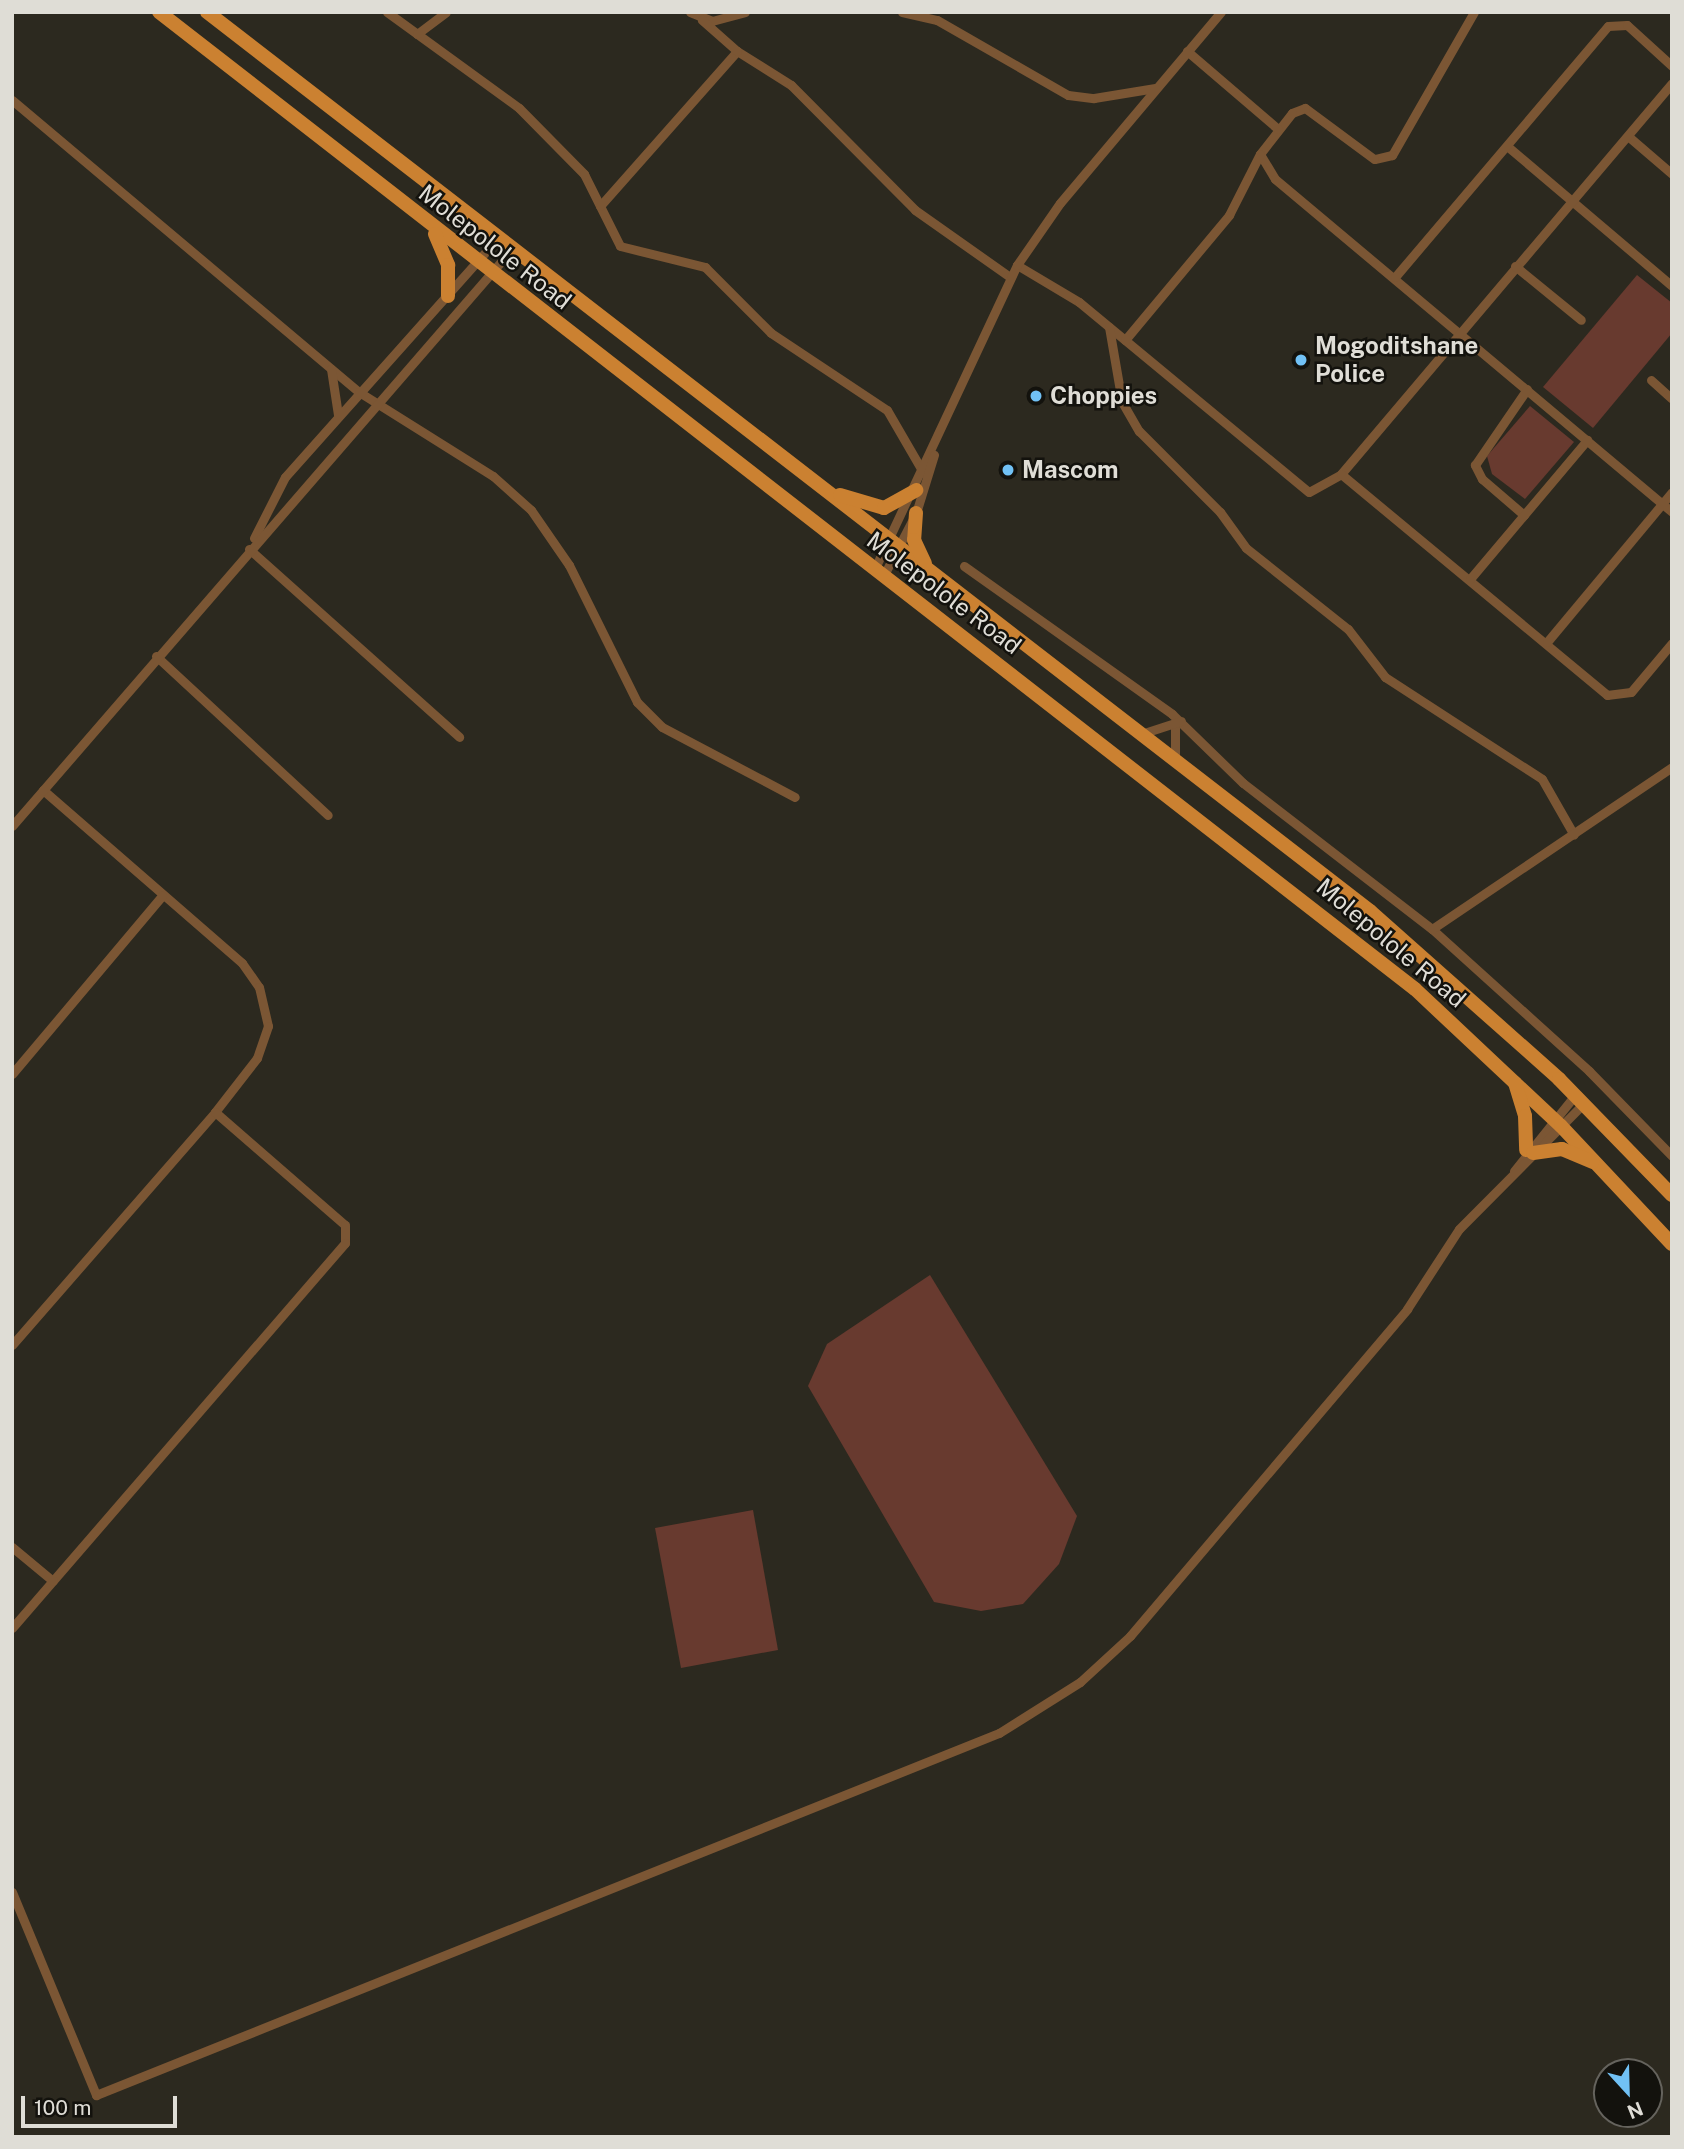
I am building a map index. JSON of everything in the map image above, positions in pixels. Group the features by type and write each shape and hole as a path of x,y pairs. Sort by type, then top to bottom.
{"main road":[{"name":"Molepolole Road","path":"159,12 477,263 1394,972 1557,1122 1672,1244"},
{"name":"Molepolole Road","path":"206,12 1370,911 1579,1099 1672,1195"},
{"path":"430,226 448,265 448,296"},
{"path":"823,487 884,508 916,490"},
{"path":"916,513 915,548 931,573"},
{"path":"1514,1080 1525,1116 1530,1152 1562,1149 1600,1165"}],"street":[{"path":"387,12 519,108 584,174 620,246 705,267 771,333 868,394 903,430 923,471"},
{"path":"417,34 446,12"},
{"path":"690,12 737,51 791,85 915,210 1010,277"},
{"path":"702,20 745,12"},
{"path":"902,12 936,20 1068,94 1094,98 1156,88"},
{"path":"880,572 916,513 934,453 970,358 1017,265 1156,88 1221,12"},
{"path":"1125,340 1229,215 1260,154 1279,129 1306,108 1374,159 1392,155 1474,12"},
{"path":"1395,277 1608,26 1627,25 1672,66"},
{"path":"600,206 737,51"},
{"path":"1187,51 1279,129"},
{"path":"1017,265 1109,327 1295,485 1309,492 1341,474 1672,83"},
{"path":"12,100 359,392 494,476 531,510 569,565 637,702 662,727 795,797"},
{"path":"1629,137 1672,174"},
{"path":"1507,146 1672,286"},
{"path":"1260,154 1275,179 1672,512"},
{"path":"248,549 285,477 498,238"},
{"path":"12,826 248,549 512,249"},
{"path":"1515,267 1581,320"},
{"path":"435,310 449,320"},
{"path":"1109,327 1122,402 1139,431 1220,512 1246,548 1348,629 1385,677 1542,779 1574,835"},
{"path":"331,369 338,415"},
{"path":"1650,380 1672,399"},
{"path":"1524,515 1482,479 1475,465 1527,389"},
{"path":"1470,579 1587,440"},
{"path":"895,546 923,471 934,453"},
{"path":"1341,474 1547,642 1607,695 1620,697 1672,643"},
{"path":"1547,642 1672,492"},
{"path":"248,549 459,737"},
{"path":"964,566 1178,724 1242,783 1432,929 1589,1071 1672,1156"},
{"path":"156,656 328,815"},
{"path":"1140,734 1178,724"},
{"path":"1175,761 1178,724"},
{"path":"1432,929 1672,767"},
{"path":"12,1345 215,1112 257,1058 268,1027 259,987 242,962 162,896 43,790"},
{"path":"12,1074 162,896"},
{"path":"12,1892 96,2095 999,1733 1080,1682 1130,1636 1353,1375 1459,1229 1579,1099"},
{"path":"12,1629 345,1244 345,1225 215,1112"},
{"path":"12,1547 53,1581"}],"shaded area":[{"path":"1637,275 1672,303 1672,333 1593,428 1543,387"},
{"path":"1530,406 1574,442 1525,499 1492,474 1487,456"},
{"path":"930,1275 1077,1516 1059,1564 1023,1604 981,1611 934,1602 808,1386 827,1344"},
{"path":"753,1510 778,1650 681,1668 655,1528"}],"place":[{"name":"Mogoditshane Police","path":"1301,360"},
{"name":"Choppies","path":"1036,396"},
{"name":"Mascom","path":"1008,470"}]}
